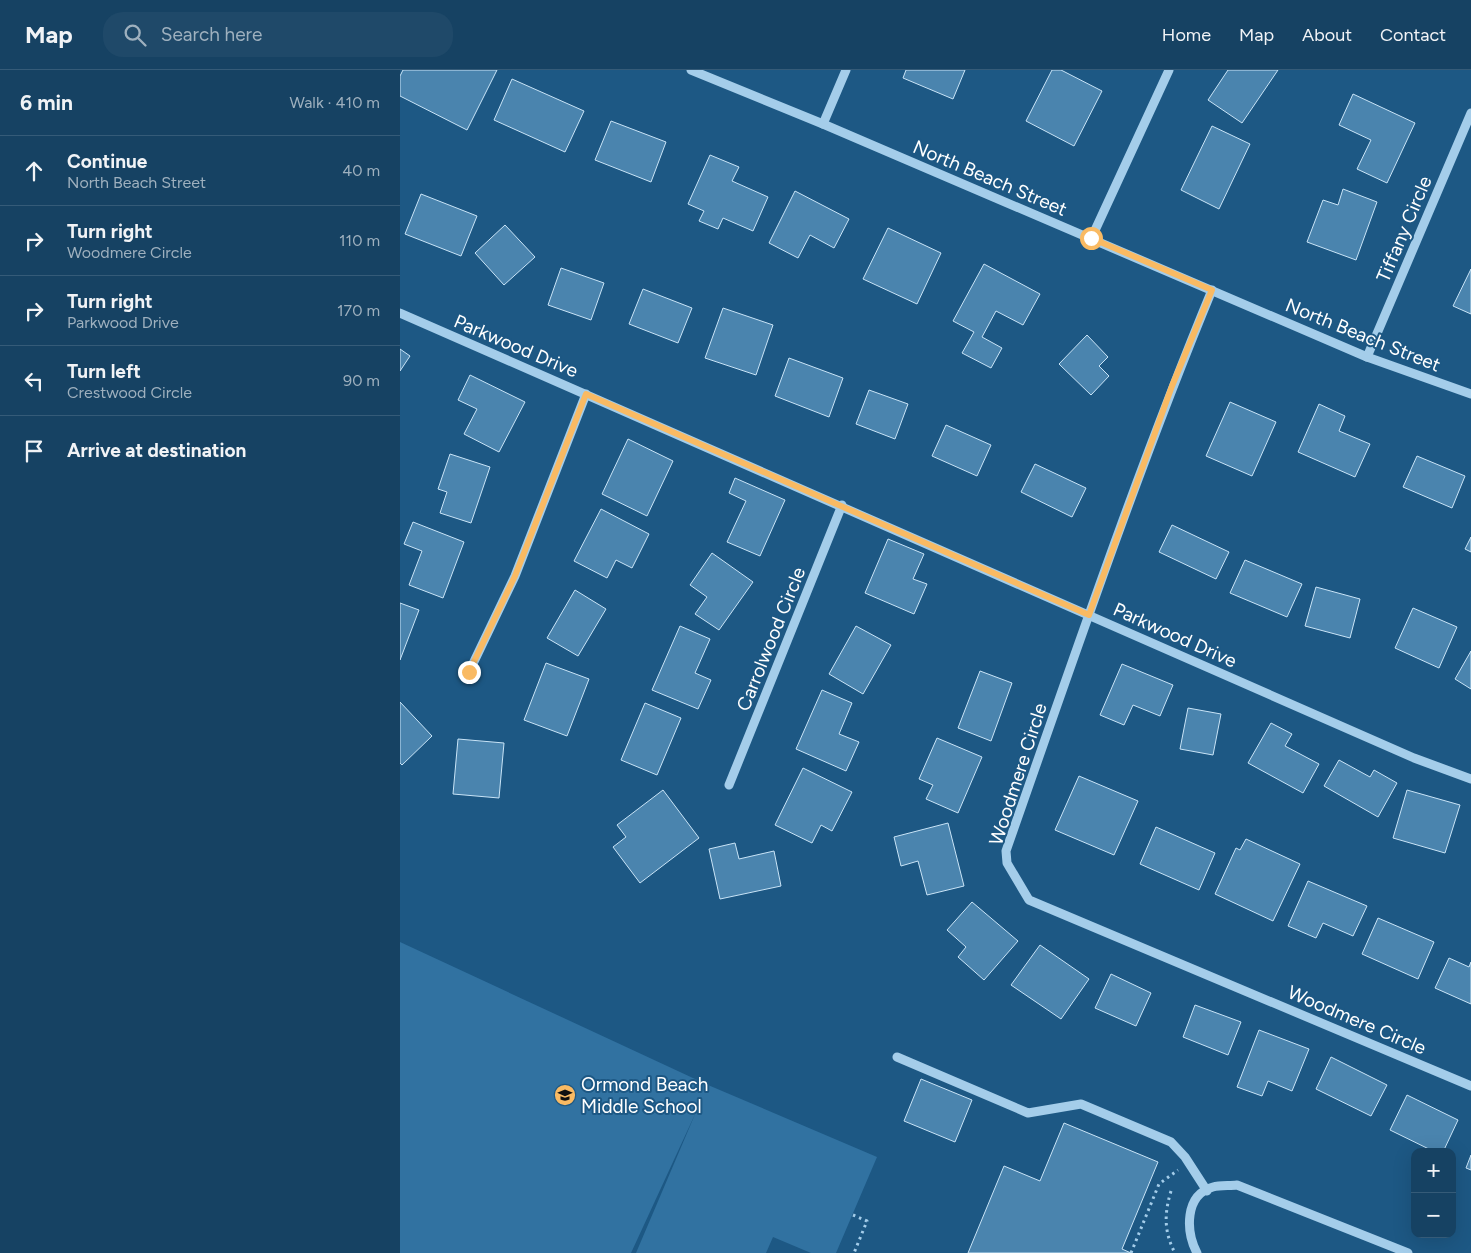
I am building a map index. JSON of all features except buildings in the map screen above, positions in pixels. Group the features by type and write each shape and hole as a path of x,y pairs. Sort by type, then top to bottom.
{"street":[{"name":"North Beach Street","path":"691,70 824,124 1367,357 1471,394"},
{"path":"824,124 846,70"},
{"path":"1091,238 1169,70"},
{"name":"Tiffany Circle","path":"1367,357 1471,113"},
{"name":"Woodmere Circle","path":"1212,290 1172,386 1089,615 1006,851 1008,863 1029,900 1471,1086"},
{"name":"Parkwood Drive","path":"400,313 842,505 1405,754 1471,779"},
{"path":"469,672 515,576 586,394"},
{"name":"Carrolwood Circle","path":"729,784 842,505"},
{"path":"898,1057 1028,1113 1081,1104 1171,1142 1184,1157 1207,1192"},
{"path":"1197,1253 1190,1240 1188,1220 1196,1200 1212,1187 1237,1185 1408,1253"}],"path":[{"path":"1131,1253 1159,1184 1178,1169"},
{"path":"1171,1192 1165,1210 1167,1236 1175,1253"},
{"path":"853,1214 867,1221 854,1253"}],"shaded area":[{"name":"Ormond Beach Middle School","path":"400,942 708,1085 877,1157 836,1253 811,1253 773,1237 766,1253 636,1253 696,1112 631,1253 400,1253"}],"place":[{"name":"Ormond Beach Middle School","path":"565,1095"}],"route":[{"path":"469,672 515,576 586,394 1089,615 1172,386 1212,290 1091,238"}]}
